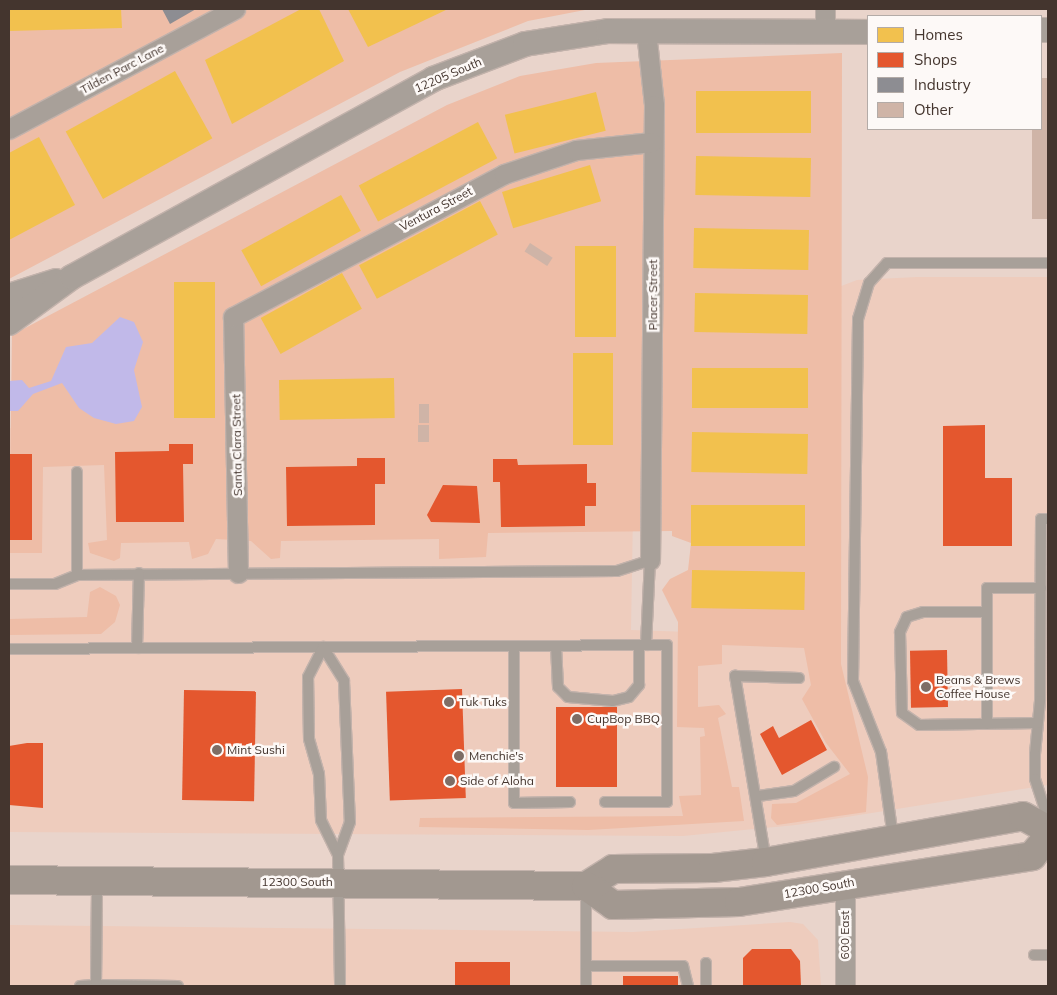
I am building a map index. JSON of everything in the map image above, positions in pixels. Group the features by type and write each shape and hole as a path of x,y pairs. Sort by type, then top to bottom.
{"main road":[{"path":"586,886 613,869 713,868 766,862 893,837 1023,816 1048,830"},
{"name":"12300 South","path":"9,880 586,886 613,905 739,902 845,883 1032,856 1048,837"}],"street":[{"name":"Tilden Parc Lane","path":"9,128 236,9"},
{"path":"825,9 825,32"},
{"name":"12205 South","path":"9,322 72,276 433,79 525,44 608,31 867,32"},
{"name":"Placer Street","path":"646,31 654,106 652,142 650,560"},
{"name":"Ventura Street","path":"233,317 504,174 576,150 652,142"},
{"name":"12205 South","path":"9,296 72,276"},
{"name":"Santa Clara Street","path":"233,317 238,573"},
{"name":"600 East","path":"845,883 845,986"}],"lane":[{"path":"893,837 880,752 853,681 858,319 869,283 887,263 1048,263"},
{"path":"77,472 77,574"},
{"path":"1048,519 1041,519 1038,723 1035,779 1048,819"},
{"path":"9,584 55,584 77,574 617,570 650,560 639,686 629,697 613,701 568,697 558,687 556,646"},
{"path":"137,648 139,573"},
{"path":"987,724 987,588 1041,588"},
{"path":"987,612 923,612 907,617 900,632 900,707 905,719 919,725 1038,723"},
{"path":"9,649 668,645 666,802 605,802"},
{"path":"514,646 514,803 570,802"},
{"path":"323,647 344,681 350,822 338,855"},
{"path":"323,647 308,677 309,739 319,774 321,820 338,855 340,882 340,986"},
{"path":"766,862 758,796 735,676 799,678"},
{"path":"758,796 794,790 834,768"},
{"path":"96,985 97,881"},
{"path":"586,886 586,986"},
{"path":"1034,955 1048,955"},
{"path":"706,963 706,986"},
{"path":"586,966 683,966 688,986"},
{"path":"80,986 178,986"}],"shaded area":[{"path":"9,9 590,9 528,21 400,72 9,279"},
{"path":"842,53 841,664 868,777 866,812 777,825 771,818 772,804 796,803 850,774 826,743 802,699 811,685 804,648 722,645 722,664 698,666 698,707 719,705 726,714 718,718 732,787 739,787 744,821 588,830 419,827 420,818 683,816 679,796 701,795 700,737 705,736 704,728 677,727 678,622 662,590 670,579 688,570 691,543 672,536 672,531 488,533 486,557 439,559 439,539 281,541 280,558 271,559 251,541 216,539 208,554 192,559 189,542 121,543 120,558 114,561 90,553 88,543 107,540 104,465 43,467 42,553 9,553 12,335 447,105 520,76 596,63"},
{"path":"917,277 1048,277 1048,785 796,825 683,836 9,832 9,428 634,454 631,630 834,637 836,288 857,280"},
{"path":"120,317 134,322 143,342 134,370 142,407 134,421 116,424 94,418 79,408 62,383 33,394 18,411 9,411 9,381 22,380 29,388 51,381 66,347 92,343"},
{"path":"100,587 116,596 120,605 115,622 101,634 9,635 9,619 87,617 90,592"},
{"path":"790,922 803,924 818,940 821,986 9,986 9,925 633,932"}],"building: Homes":[{"path":"9,9 121,9 122,28 9,31"},
{"path":"301,9 319,9 344,61 232,124 205,60"},
{"path":"348,9 448,9 368,47"},
{"path":"175,71 212,138 103,199 66,132"},
{"path":"696,91 811,91 811,133 696,133"},
{"path":"596,92 606,131 514,154 505,115"},
{"path":"478,122 497,158 378,222 359,185"},
{"path":"39,137 75,205 9,240 9,153"},
{"path":"696,156 811,158 810,197 695,195"},
{"path":"590,165 601,201 513,228 502,192"},
{"path":"341,195 361,231 261,286 241,250"},
{"path":"480,201 498,235 377,299 359,265"},
{"path":"694,228 809,230 808,270 693,268"},
{"path":"575,246 616,246 616,337 575,337"},
{"path":"342,273 362,309 281,354 261,318"},
{"path":"174,282 215,282 215,418 174,418"},
{"path":"695,293 808,295 807,334 694,332"},
{"path":"573,353 613,353 613,445 573,445"},
{"path":"692,368 808,368 808,408 692,408"},
{"path":"394,378 395,418 280,420 279,380"},
{"path":"692,432 808,434 807,474 691,472"},
{"path":"691,505 805,505 805,546 691,546"},
{"path":"692,570 805,572 804,610 691,608"}],"building: Shops":[{"path":"985,425 985,478 1012,478 1012,546 943,546 943,426"},
{"path":"169,444 193,444 193,464 183,464 184,522 116,522 115,452 169,451"},
{"path":"9,454 32,454 32,540 9,540"},
{"path":"357,458 385,458 385,484 375,484 375,525 287,526 286,467 357,466"},
{"path":"493,459 517,459 518,465 587,464 587,483 596,483 596,506 585,506 585,526 501,527 500,482 493,482"},
{"path":"443,485 477,486 480,523 431,522 427,515"},
{"path":"947,650 948,707 911,708 910,651"},
{"path":"462,689 466,798 390,801 386,692"},
{"path":"184,690 256,691 254,801 182,800"},
{"path":"556,707 617,707 617,787 556,787"},
{"path":"811,720 827,750 782,775 760,734 773,726 779,738"},
{"path":"43,743 43,808 9,805 9,746"},
{"path":"752,949 791,949 800,961 801,986 743,986 743,958"},
{"path":"455,962 510,962 510,986 455,986"},
{"path":"623,976 678,976 678,986 623,986"}],"building: Industry":[{"path":"162,9 196,9 170,24"}],"building: Other":[{"path":"1042,78 1048,78 1048,219 1032,219 1032,130 1042,130"},
{"path":"530,243 553,258 547,266 525,251"},
{"path":"419,404 429,404 429,423 419,423"},
{"path":"418,425 429,425 429,442 418,442"}],"place":[{"name":"Beans & Brews Coffee House","path":"926,687"},
{"name":"Tuk Tuks","path":"449,702"},
{"name":"CupBop BBQ","path":"577,719"},
{"name":"Mint Sushi","path":"217,750"},
{"name":"Menchie's","path":"459,756"},
{"name":"Side of Aloha","path":"450,781"}]}
